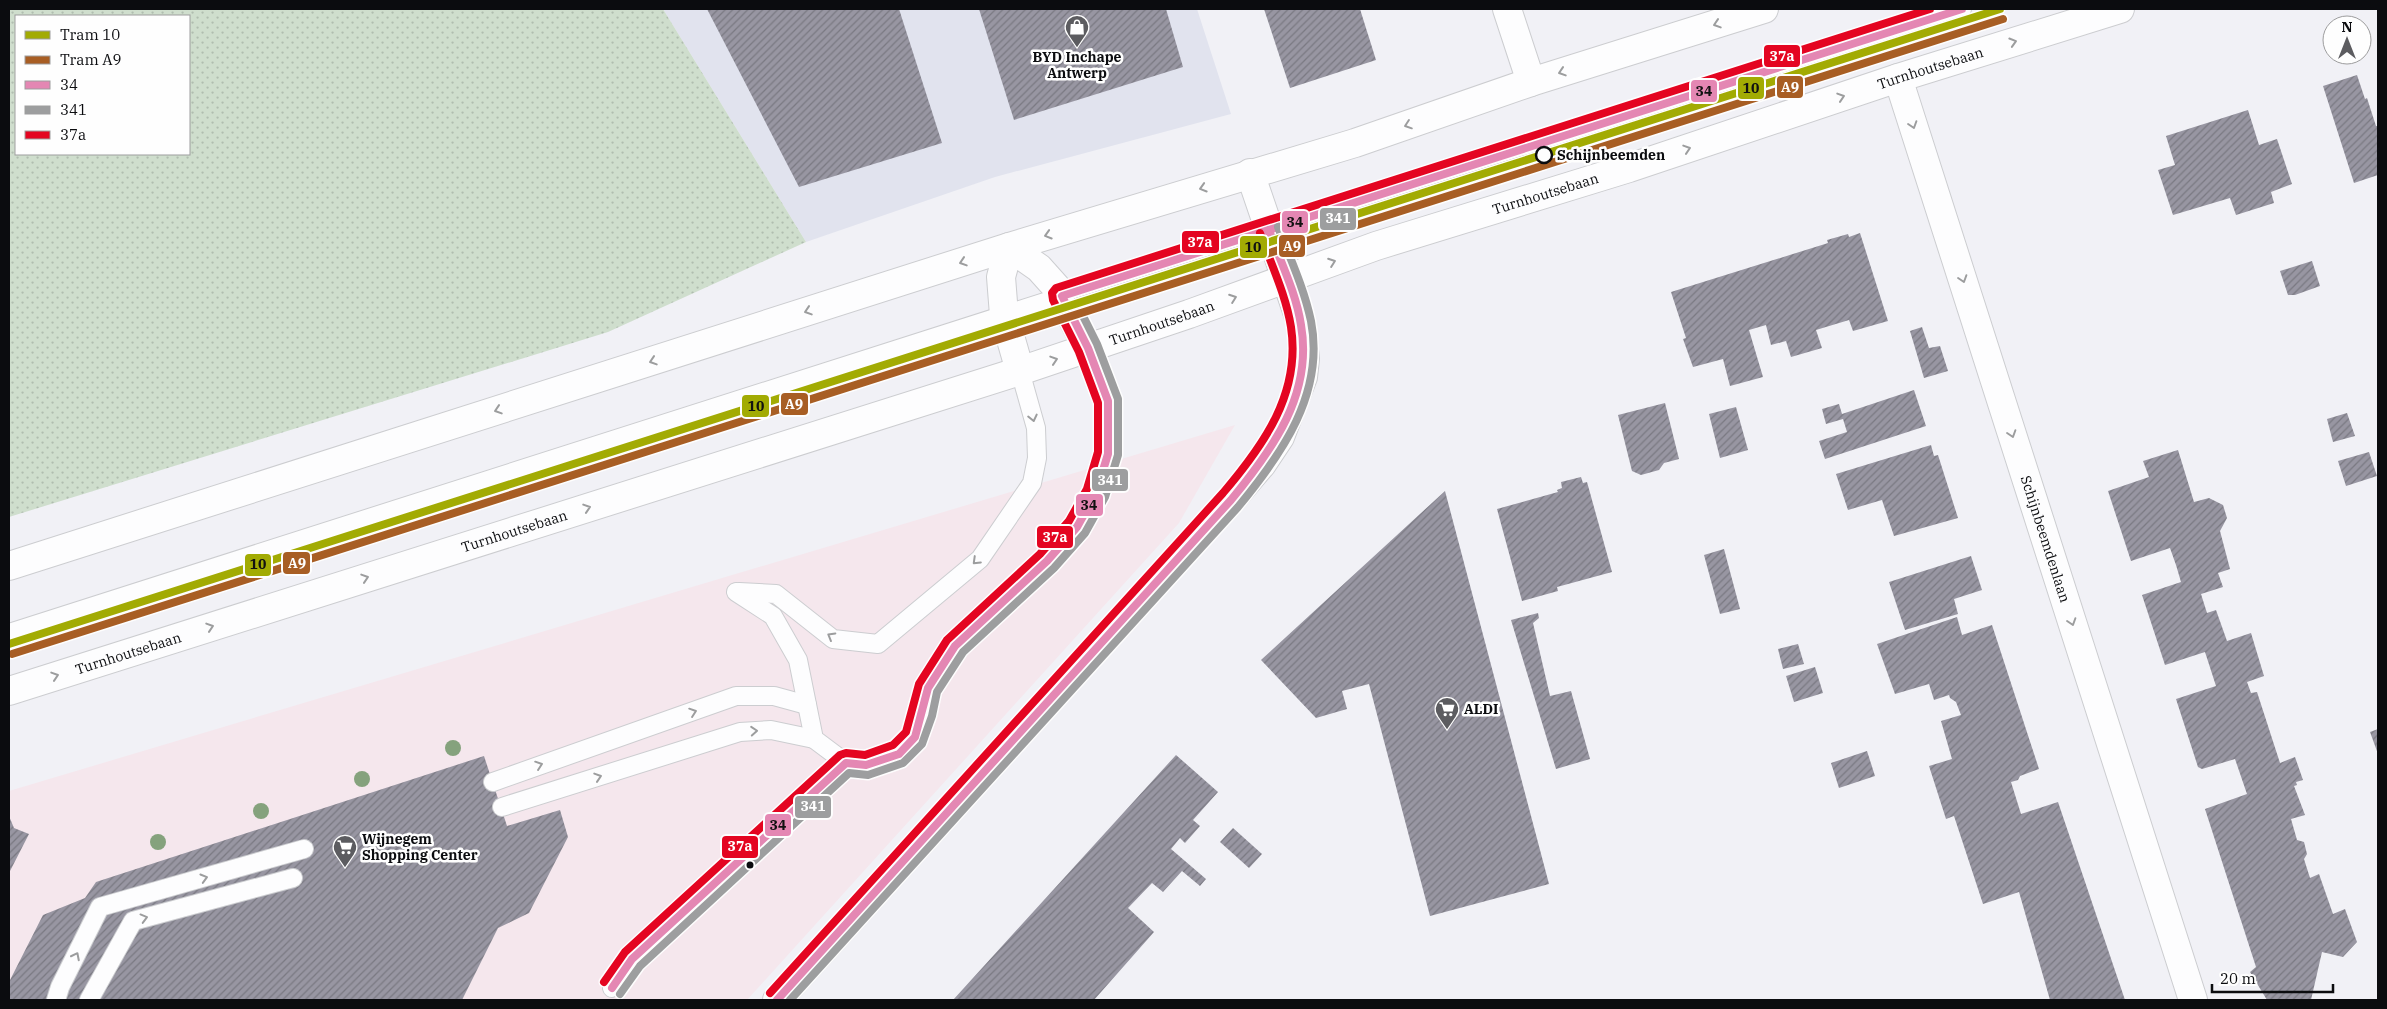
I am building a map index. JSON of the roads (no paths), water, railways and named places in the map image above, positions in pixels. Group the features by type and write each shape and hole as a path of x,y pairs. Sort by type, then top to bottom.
{"main road":[{"path":"1508,9 1531,82"},
{"path":"9,566 1009,247 1355,143 1531,82 1764,9"},
{"name":"Turnhoutsebaan","path":"9,691 1020,371 1376,246 1629,168 1898,78 2120,9"},
{"name":"Schijnbeemdenlaan","path":"1898,78 2193,1000"},
{"path":"777,1000 1262,464 1280,437 1303,378 1305,359 1301,323 1250,173"},
{"path":"1009,247 1039,268 1062,296 1088,348"},
{"path":"1009,247 1001,277 1004,315 1020,371"}],"lane":[{"path":"9,633 1962,9"},
{"path":"502,807 740,732 771,730 814,739 846,763 866,765 899,754 915,737 923,713 928,688 955,646 1014,592 1077,527 1096,493 1108,454 1108,401 1088,348"},
{"path":"814,739 798,660 773,616 736,592 776,594 833,639 878,644 980,559 1032,483 1037,458 1036,428 1020,371"},
{"path":"493,782 736,696 774,696 806,705"},
{"path":"612,988 632,959 846,763"},
{"path":"56,1000 60,987 100,907 304,849"},
{"path":"90,1000 133,922 293,878"}],"tram line":[{"name":"10","path":"9,644 2000,9"},
{"name":"A9","path":"12,654 2003,19"}],"place":[{"name":"BYD Inchape Antwerp","path":"1077,48"},
{"name":"Schijnbeemden","path":"1544,155"},
{"name":"ALDI","path":"1447,730"},
{"name":"Wijnegem Shopping Center","path":"345,868"}]}
